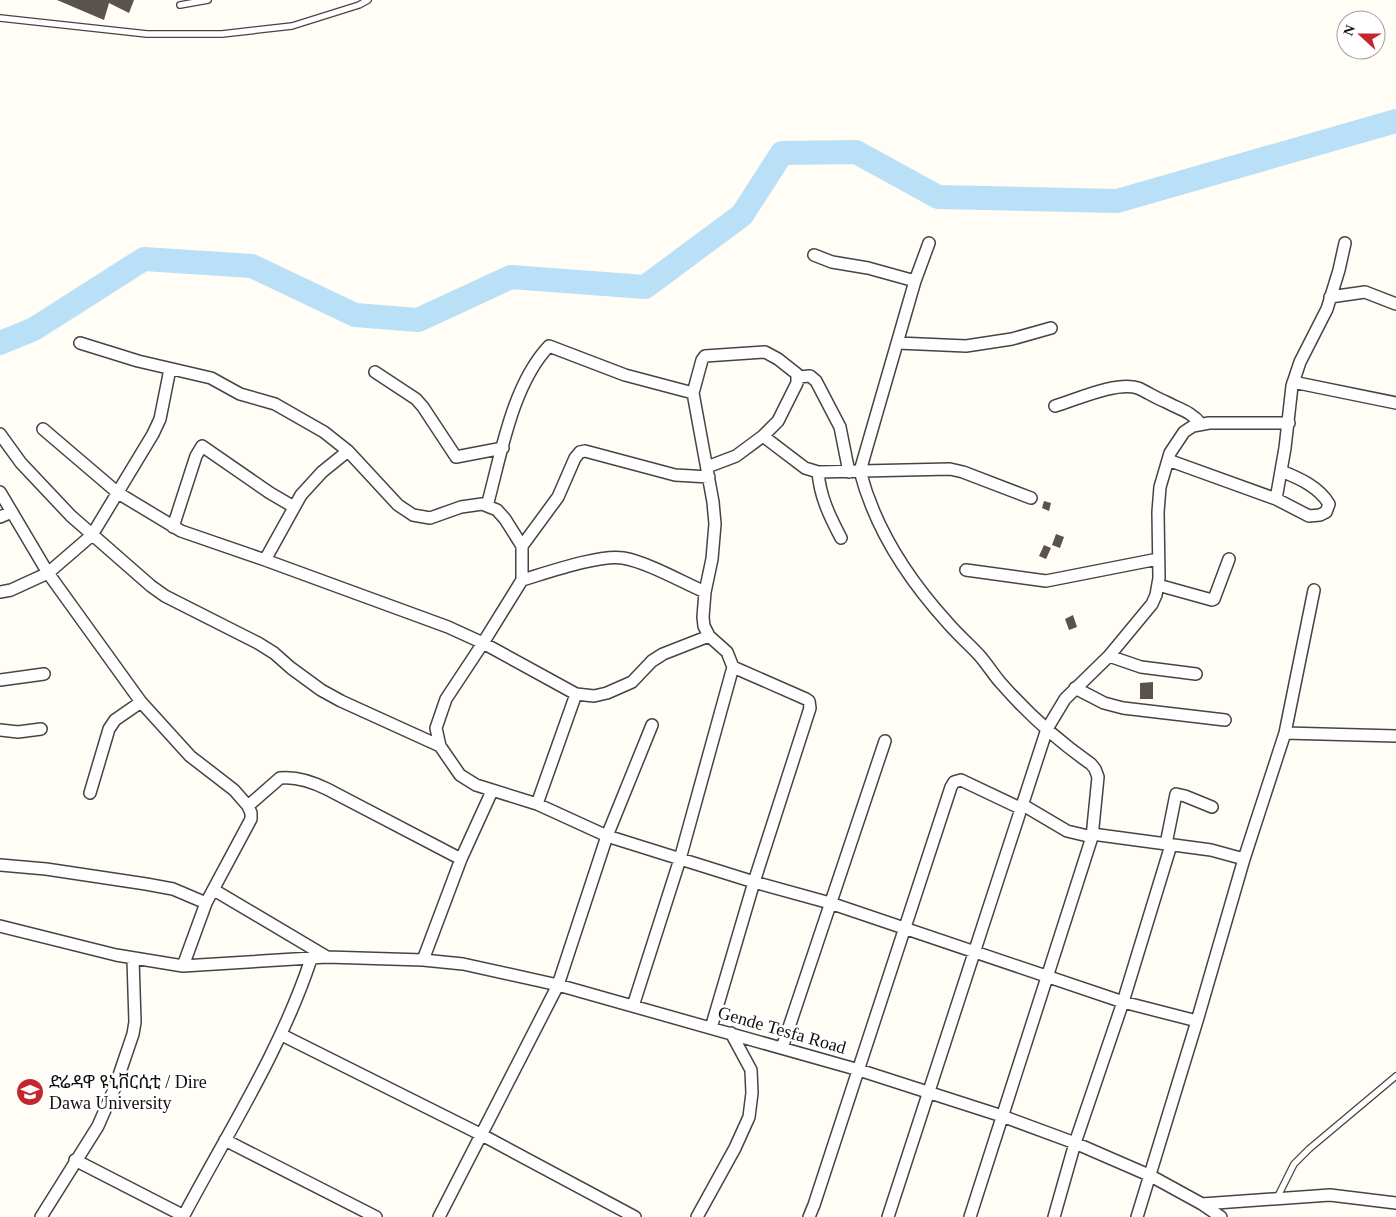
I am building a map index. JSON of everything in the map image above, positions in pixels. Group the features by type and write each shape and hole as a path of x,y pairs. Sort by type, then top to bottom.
{"street":[{"path":"854,472 898,343 915,281 929,243"},
{"path":"1276,499 1282,471 1293,382 1300,362 1327,309 1345,243"},
{"path":"814,255 832,262 868,268 915,281"},
{"path":"1330,298 1365,292 1396,304"},
{"path":"898,343 966,346 1012,339 1051,328"},
{"path":"80,343 170,369 211,378 240,394 275,404 324,432 348,451 398,505 413,515 430,518 462,507 482,504 497,510 522,546 522,580 446,699 436,728 440,746 460,775 476,785 492,792 537,804 607,836 754,882 830,903 1123,1002 1197,1021"},
{"path":"487,506 511,419 525,382 549,346 625,375 693,392"},
{"path":"522,546 558,497 575,458 580,452 585,451 675,475 708,472 736,456 763,436 778,421 798,383 797,374 765,352 705,356 702,360 693,392 708,472 715,524 712,559 705,592 704,626 709,636 727,652 733,667 680,859 633,1006"},
{"path":"0,592 11,590 48,573 92,536 160,419 170,369"},
{"path":"375,372 416,399 456,457 503,448"},
{"path":"798,377 810,376 816,381 840,427 854,472 895,554 908,574 948,623 981,657 1014,698 1047,729 1095,768 1098,777 1092,835 970,1217"},
{"path":"1293,382 1396,403"},
{"path":"1055,406 1112,388 1137,388 1195,416 1201,424"},
{"path":"888,1217 976,953 1047,729 1060,706 1075,688 1109,656 1152,604 1157,593 1160,487 1170,453 1184,432 1193,426 1201,424 1288,423"},
{"path":"43,429 118,493 172,527 448,627 483,643 576,694 594,696 607,694 632,682 652,661 663,654 709,636"},
{"path":"0,434 21,463 92,536 165,596 258,643 274,653 321,690 341,701 440,746"},
{"path":"763,436 805,468 818,472 950,469 963,472 1031,498"},
{"path":"172,527 196,456 202,446 270,493 294,507"},
{"path":"265,560 301,495 322,472 348,451"},
{"path":"1168,460 1276,499 1309,516 1320,515 1326,512 1329,504 1315,489 1295,476 1282,471"},
{"path":"818,472 819,485 826,510 841,538"},
{"path":"0,492 48,573 140,702 190,756 234,790 248,806 251,819 206,903 183,966"},
{"path":"0,517 12,512"},
{"path":"522,580 596,560 622,558 636,561 705,592"},
{"path":"966,570 1046,581 1158,559"},
{"path":"1158,585 1212,600 1229,559"},
{"path":"1137,1217 1151,1176 1244,859 1285,733 1314,590"},
{"path":"1109,656 1141,667 1196,674"},
{"path":"710,1028 754,882 810,708 809,701 733,667"},
{"path":"0,680 44,674"},
{"path":"1075,688 1104,703 1123,708 1226,720"},
{"path":"537,804 576,694"},
{"path":"90,793 109,729 114,720 140,702"},
{"path":"439,1217 558,985 607,836 652,725"},
{"path":"0,730 18,732 41,729"},
{"path":"1285,733 1396,736"},
{"path":"782,1048 885,741"},
{"path":"248,806 280,778 296,778 328,789 461,860"},
{"path":"809,1217 859,1070 904,927 954,782 960,780 1022,807 1066,831 1136,838 1211,850 1244,859"},
{"path":"423,960 461,860 492,792"},
{"path":"1054,1217 1075,1143 1123,1002 1169,844 1176,794 1212,806"},
{"path":"0,866 46,869 146,884 173,889 206,903"},
{"path":"214,890 326,957"},
{"name":"Gende Tesfa Road","path":"0,926 133,959 183,966 326,957 423,960 463,964 558,985 859,1070 1002,1116 1075,1143 1151,1176 1202,1204 1221,1217"},
{"path":"41,1217 98,1126 115,1087 133,1034 135,1022 133,959"},
{"path":"75,1160 184,1216 282,1035 304,982 311,959"},
{"path":"697,1217 735,1148 749,1117 752,1093 751,1070 731,1034"},
{"path":"282,1035 482,1135 635,1217"},
{"path":"226,1140 376,1217"},
{"path":"1202,1204 1330,1195 1396,1203"}],"lane":[{"path":"180,5 208,0"},
{"path":"0,18 147,34 222,34 292,26 359,5 368,0"},
{"path":"1277,1198 1294,1164 1309,1149 1396,1076"}],"building":[{"path":"57,0 134,0 129,13 109,3 104,20"},
{"path":"1044,501 1051,503 1049,511 1042,508"},
{"path":"1056,534 1064,537 1060,548 1052,545"},
{"path":"1044,545 1051,548 1046,559 1039,556"},
{"path":"1073,615 1077,627 1069,630 1065,619"},
{"path":"1153,682 1153,699 1140,699 1140,683"}],"waterway":[{"path":"0,343 34,329 144,259 252,266 355,315 418,320 511,277 645,287 742,215 782,153 856,152 938,197 1117,201 1396,121"}],"place":[{"name":"ድሬዳዋ ዩኒቨርሲቲ / Dire Dawa University","path":"30,1092"}]}
